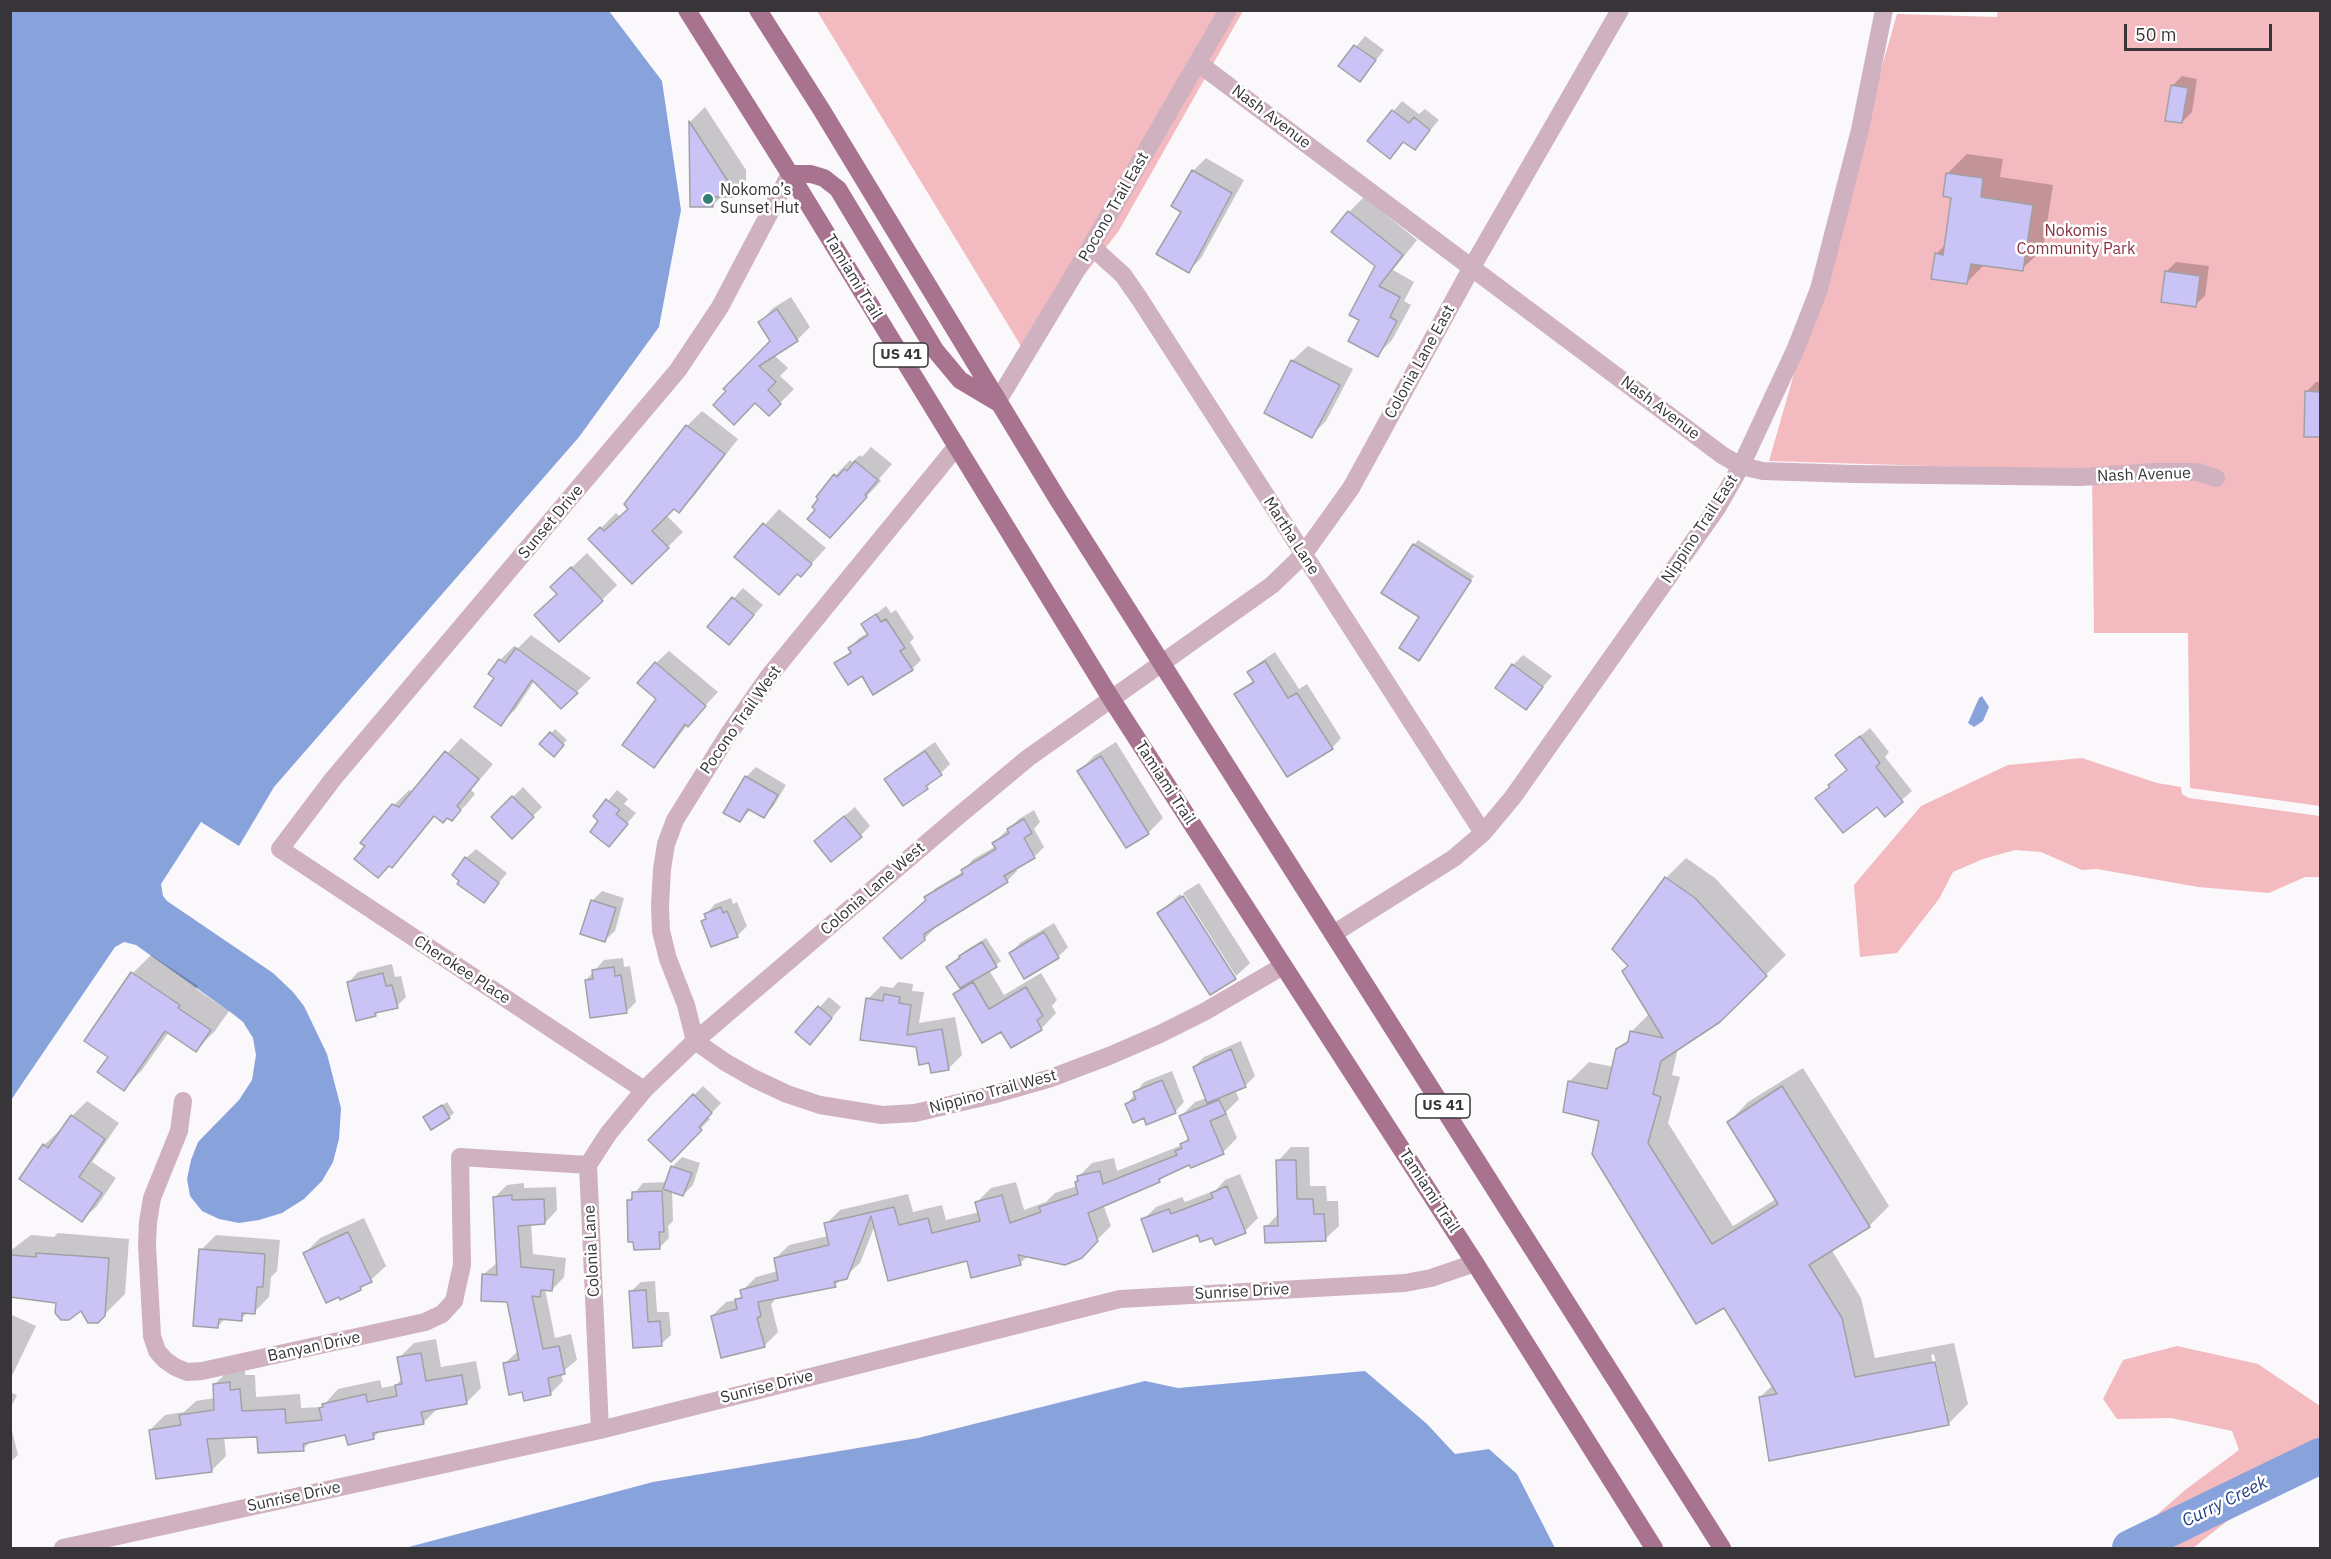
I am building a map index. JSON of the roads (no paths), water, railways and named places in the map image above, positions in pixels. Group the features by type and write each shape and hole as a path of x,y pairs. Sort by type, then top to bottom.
{"main road":[{"name":"Tamiami Trail","path":"687,10 1112,700 1475,1263 1654,1548"},
{"name":"US 41","path":"758,10 821,109 997,402 1722,1548"},
{"path":"790,174 811,174 824,178 838,189 935,350 960,380 997,402"}],"street":[{"name":"Pocono Trail East","path":"997,402 1228,10"},
{"name":"Colonia Lane East","path":"1162,663 1272,585 1304,555 1351,488 1472,267 1620,10"},
{"name":"Nippino Trail East","path":"1333,934 1454,858 1483,833 1513,797 1717,508 1741,466 1801,339 1819,289 1860,130 1884,10"},
{"name":"Nash Avenue","path":"1198,63 1722,455 1741,466 1762,471 1854,474 2082,477 2154,472 2197,472 2216,478"},
{"name":"Sunset Drive","path":"280,849 333,779 678,370 720,307 790,174"},
{"name":"Martha Lane","path":"1091,246 1123,275 1139,298 1483,833"},
{"name":"Pocono Trail West","path":"695,1041 686,1005 668,959 661,931 662,869 666,844 675,820 711,761 769,676 957,446"},
{"name":"Colonia Lane West","path":"644,1090 695,1041 1028,758 1162,663"},
{"name":"Cherokee Place","path":"280,849 644,1090"},
{"name":"Nippino Trail West","path":"695,1041 753,1078 787,1094 820,1105 849,1112 882,1115 915,1113 1051,1078 1109,1056 1204,1012 1283,966"},
{"path":"588,1165 608,1134 644,1090"},
{"name":"Banyan Drive","path":"183,1101 179,1131 152,1198 147,1245 152,1336 157,1351 165,1360 187,1372 202,1371 425,1322 442,1314 454,1301 462,1265 460,1157 588,1165"},
{"name":"Colonia Lane","path":"588,1165 600,1430"},
{"name":"Sunrise Drive","path":"63,1548 600,1430 1120,1299 1405,1283 1431,1278 1475,1263"}],"water":[{"path":"11,10 609,11 662,81 681,210 659,327 579,437 274,787 239,846 201,822 161,884 163,896 167,901 273,973 293,992 304,1006 327,1054 341,1108 339,1139 333,1162 322,1181 304,1199 282,1213 259,1220 239,1223 219,1219 202,1211 190,1196 187,1179 198,1142 239,1100 252,1080 256,1055 253,1038 243,1022 233,1014 136,945 124,942 115,947 11,1100"},
{"path":"1982,696 1989,707 1983,721 1974,727 1968,723"},
{"path":"1365,1371 1427,1424 1455,1454 1489,1449 1517,1474 1555,1548 405,1548 653,1482 918,1438 1145,1381 1178,1388"}],"waterway":[{"name":"Curry Creek","path":"2130,1548 2320,1456"}],"place":[{"name":"Nokomo’s Sunset Hut","path":"708,199"}],"park label":[{"name":"Nokomis Community Park","path":"2076,240"}]}
